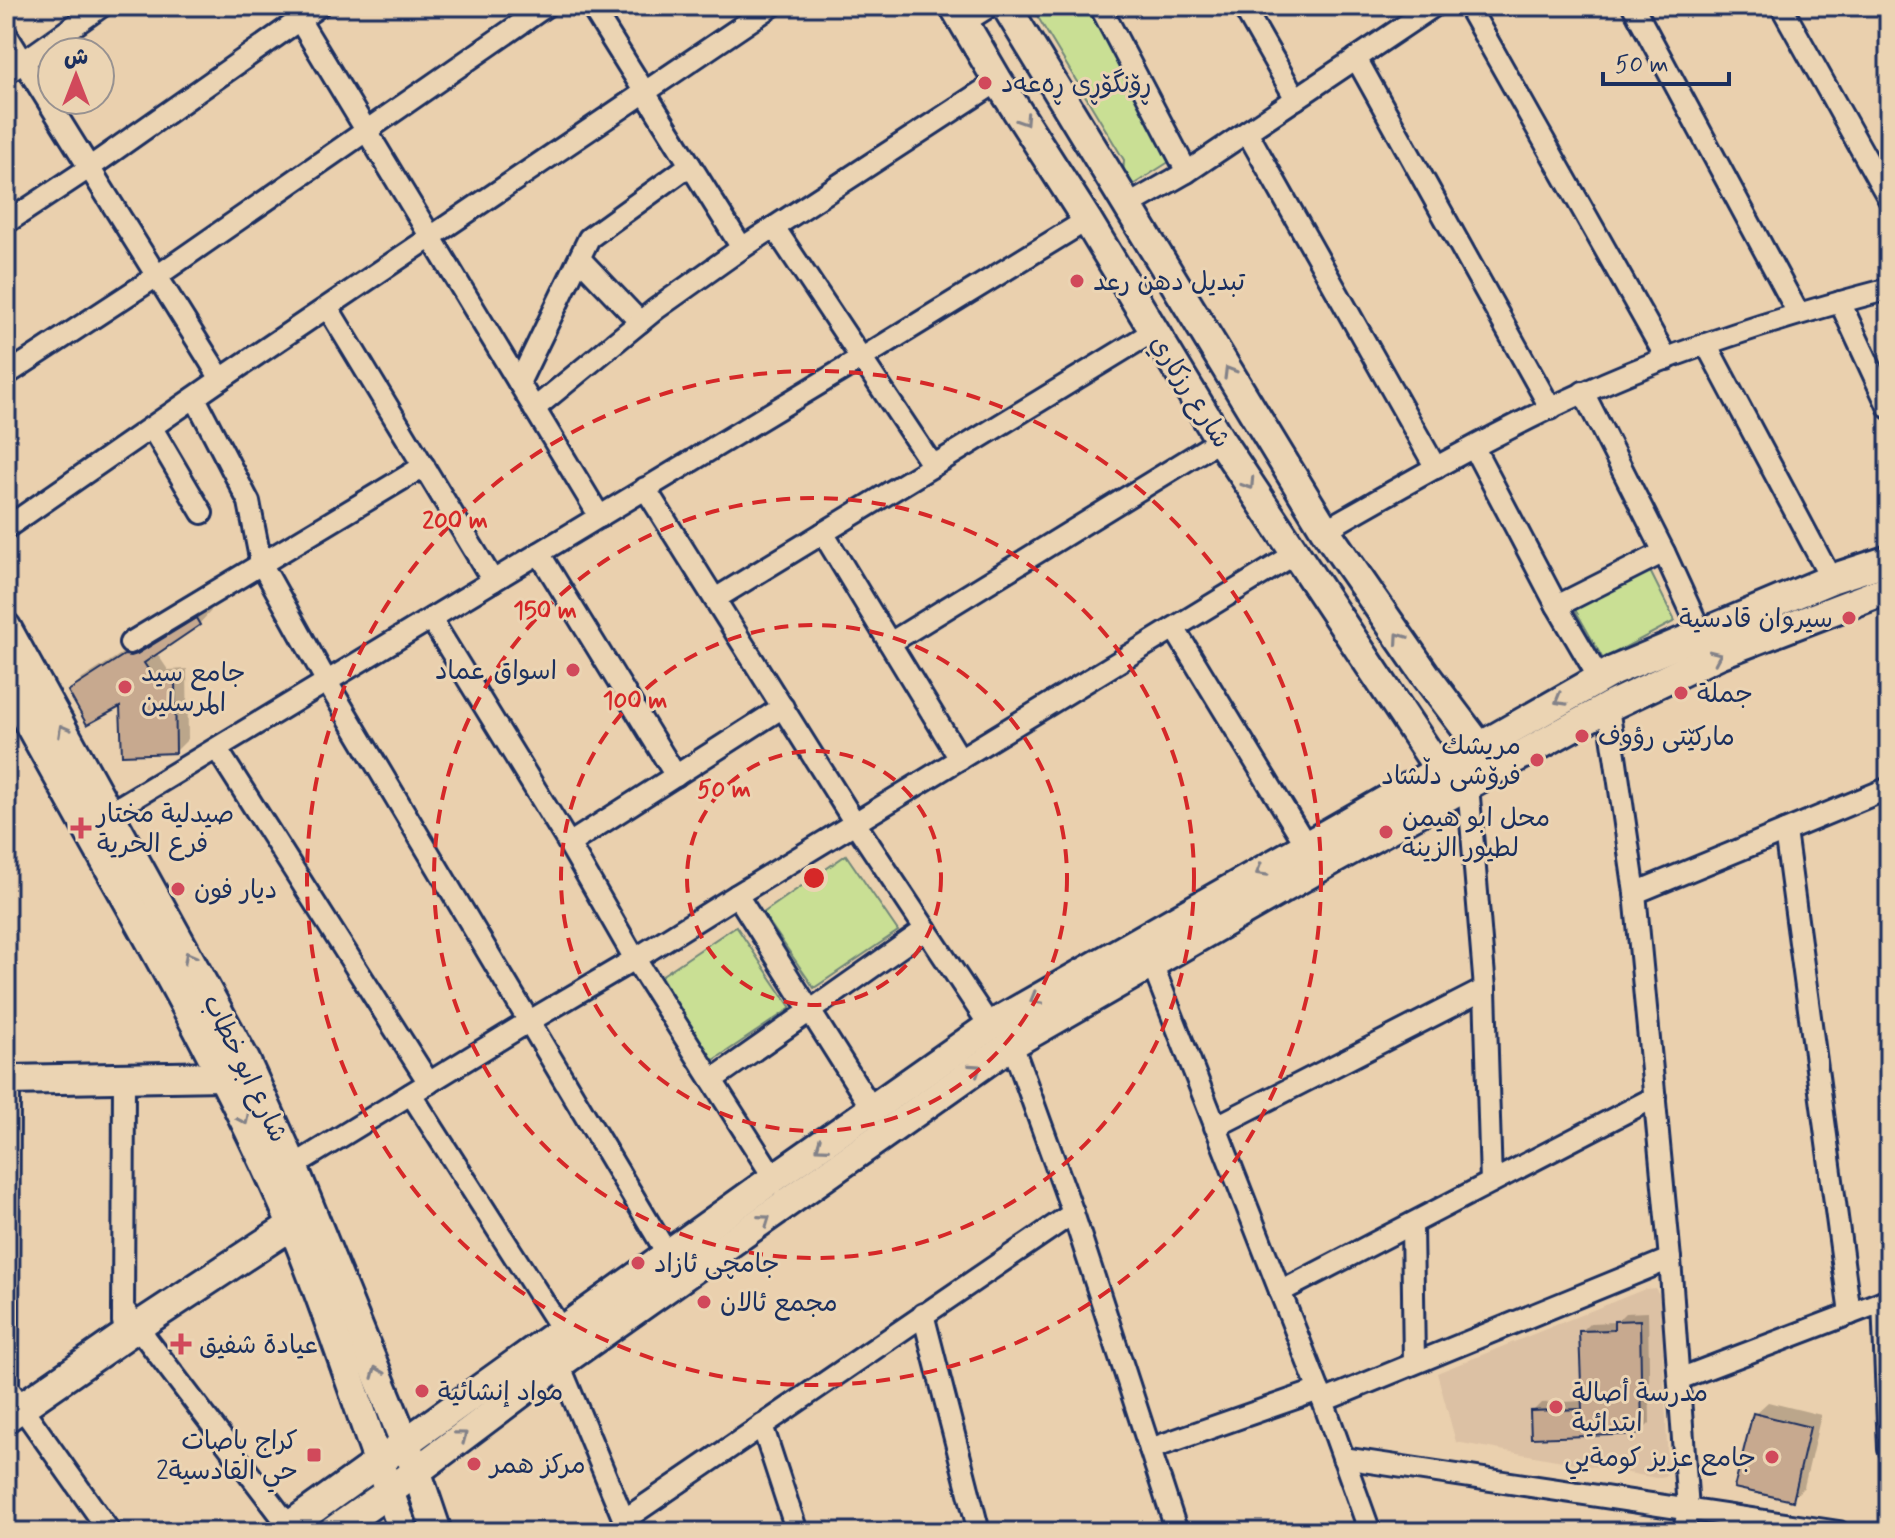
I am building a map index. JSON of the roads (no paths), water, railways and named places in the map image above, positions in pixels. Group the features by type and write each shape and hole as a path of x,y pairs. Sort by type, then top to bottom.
{"street":[{"path":"15,68 102,6"},
{"path":"6,223 89,168 295,13 319,6"},
{"path":"6,375 157,276 546,6"},
{"path":"591,6 742,248"},
{"path":"6,528 772,6"},
{"path":"958,14 990,6"},
{"name":"شارع رزكاري","path":"1006,6 1325,530 1479,746"},
{"path":"1100,6 1187,172"},
{"path":"1243,6 1296,99"},
{"path":"1129,205 1187,172 1434,6"},
{"path":"1468,6 1667,359"},
{"path":"1633,6 1798,313"},
{"path":"1781,6 1889,199"},
{"path":"295,13 600,517"},
{"name":"شارع رزكاري","path":"958,14 1220,440 1439,769"},
{"path":"6,34 15,68 89,168 221,379"},
{"path":"1356,58 1551,409"},
{"path":"534,409 640,322 742,248 998,81"},
{"path":"1247,132 1436,468"},
{"path":"519,383 589,238 690,165"},
{"path":"109,813 1087,220"},
{"path":"774,227 933,466"},
{"path":"580,259 640,322"},
{"path":"1325,530 1583,392 1706,344 1798,313 1889,289"},
{"path":"1840,302 1889,408"},
{"path":"328,308 493,581"},
{"path":"715,599 1154,331"},
{"path":"1706,344 1831,579"},
{"path":"1583,392 1701,633"},
{"path":"195,398 249,502 261,563 327,682 668,1255"},
{"path":"152,428 202,513"},
{"path":"890,643 1220,440"},
{"path":"1474,448 1557,606 1599,678"},
{"path":"130,643 424,466"},
{"path":"645,488 855,823 990,1026"},
{"path":"823,533 960,759"},
{"path":"1557,606 1664,552"},
{"path":"539,553 676,776"},
{"path":"293,1166 1295,554"},
{"path":"332,1532 559,1364 1012,1044 1078,990 1306,845 1599,678 1831,579 1889,560"},
{"path":"124,1078 128,1324 285,1529 990,1026 1152,964 1608,707 1719,654 1889,589"},
{"path":"431,619 569,844 635,959 774,1178"},
{"name":"شارع ابو خطاب","path":"6,627 245,1060 293,1166 405,1442 437,1532"},
{"path":"1174,628 1306,845"},
{"path":"1652,653 1665,680"},
{"path":"1393,701 1427,677"},
{"name":"شارع ابو خطاب","path":"6,682 223,1076 292,1225 404,1532"},
{"path":"569,844 783,707"},
{"path":"1608,707 1635,893 1670,1259 1688,1509 1684,1532"},
{"path":"217,749 562,1331"},
{"path":"1468,785 1485,989 1491,1182"},
{"path":"1635,893 1889,788"},
{"path":"1785,831 1850,1314"},
{"path":"737,895 872,1109"},
{"path":"712,1080 926,929"},
{"path":"1152,964 1321,1396 1370,1532"},
{"path":"1215,1127 1485,989"},
{"path":"1012,1044 1073,1213 1177,1532"},
{"path":"110,1532 14,1413 8,1388 8,1080 223,1076"},
{"path":"1280,1292 1655,1097"},
{"path":"559,1364 627,1526 762,1425 1073,1213"},
{"path":"1412,1224 1414,1363"},
{"path":"14,1413 128,1324 292,1225"},
{"path":"1150,1449 1321,1396 1414,1363 1670,1259"},
{"path":"1679,1379 1886,1300 1889,1449"},
{"path":"923,1314 979,1532"},
{"path":"762,1425 797,1532"},
{"path":"1343,1458 1839,1532"}],"place":[{"name":"ڕۆنگۆڕی ڕەعەد","path":"985,83"},
{"name":"تبديل دهن رعد","path":"1077,281"},
{"name":"سيروان قادسية","path":"1849,618"},
{"name":"اسواق عماد","path":"573,670"},
{"name":"جامع سيد المرسلين","path":"125,687"},
{"name":"جملة","path":"1681,693"},
{"name":"ماركێتى رؤوف","path":"1582,736"},
{"name":"مريشك فرۆشى دڵشاد","path":"1537,760"},
{"name":"صيدلية مختار فرع الحرية","path":"81,828"},
{"name":"محل ابو هيمن لطيور الزينة","path":"1386,832"},
{"name":"ديار فون","path":"178,889"},
{"name":"جامچی ئازاد","path":"638,1263"},
{"name":"مجمع ئالان","path":"704,1302"},
{"name":"عيادة شفيق","path":"181,1344"},
{"name":"مواد إنشائية","path":"422,1391"},
{"name":"مدرسة أصالة ابتدائية","path":"1556,1407"},
{"name":"كراج باصات حي القادسية2","path":"314,1455"},
{"name":"جامع عزيز كومةيي","path":"1772,1457"},
{"name":"مركز همر","path":"474,1464"}]}
